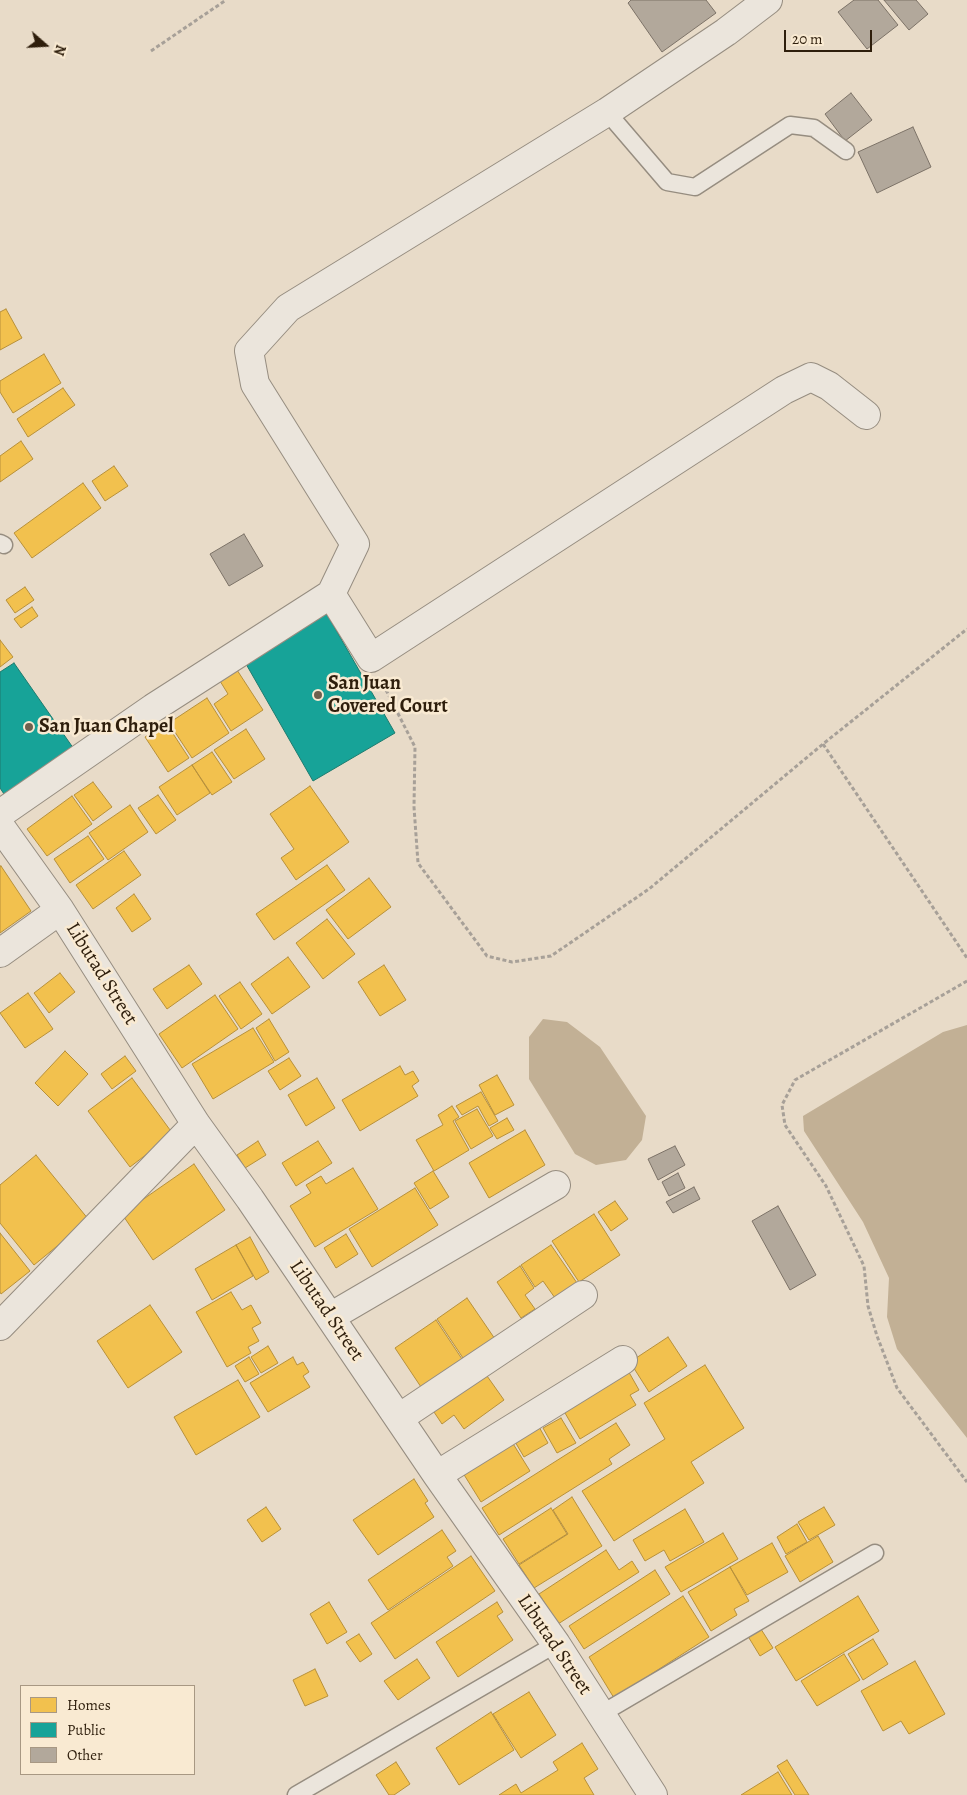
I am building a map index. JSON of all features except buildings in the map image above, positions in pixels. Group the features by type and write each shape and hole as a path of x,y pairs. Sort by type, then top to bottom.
{"street":[{"path":"0,814 153,708 330,594 355,544 256,384 249,350 288,308 607,112 726,32 768,0"},
{"path":"330,594 370,658 784,390 811,377 829,386 866,414"},
{"name":"Libutad Street","path":"0,826 60,910 196,1124 250,1199 437,1475 556,1644 653,1795"},
{"path":"0,953 60,910"},
{"path":"0,1326 196,1124"},
{"path":"330,1316 556,1185"},
{"path":"399,1418 583,1295"},
{"path":"437,1475 623,1360"}],"lane":[{"path":"607,112 667,182 694,186 790,125 814,128 846,151"},
{"path":"601,1714 875,1553"},
{"path":"296,1795 556,1644"}],"path":[{"path":"152,51 226,0"},
{"path":"370,658 415,748 414,807 418,862 487,956 512,962 551,956 649,889 822,744 967,629"},
{"path":"822,744 872,821 967,958"},
{"path":"967,981 795,1080 782,1105 785,1125 826,1186 864,1266 868,1306 877,1336 897,1388 967,1482"}],"shaded area":[{"path":"543,1019 567,1022 600,1047 646,1116 642,1140 626,1160 596,1165 575,1154 529,1079 529,1037"},
{"path":"967,1025 967,1438 897,1349 887,1317 889,1278 863,1222 804,1131 803,1116 943,1032"}],"place":[{"name":"San Juan Covered Court","path":"318,695"},
{"name":"San Juan Chapel","path":"29,727"}]}
